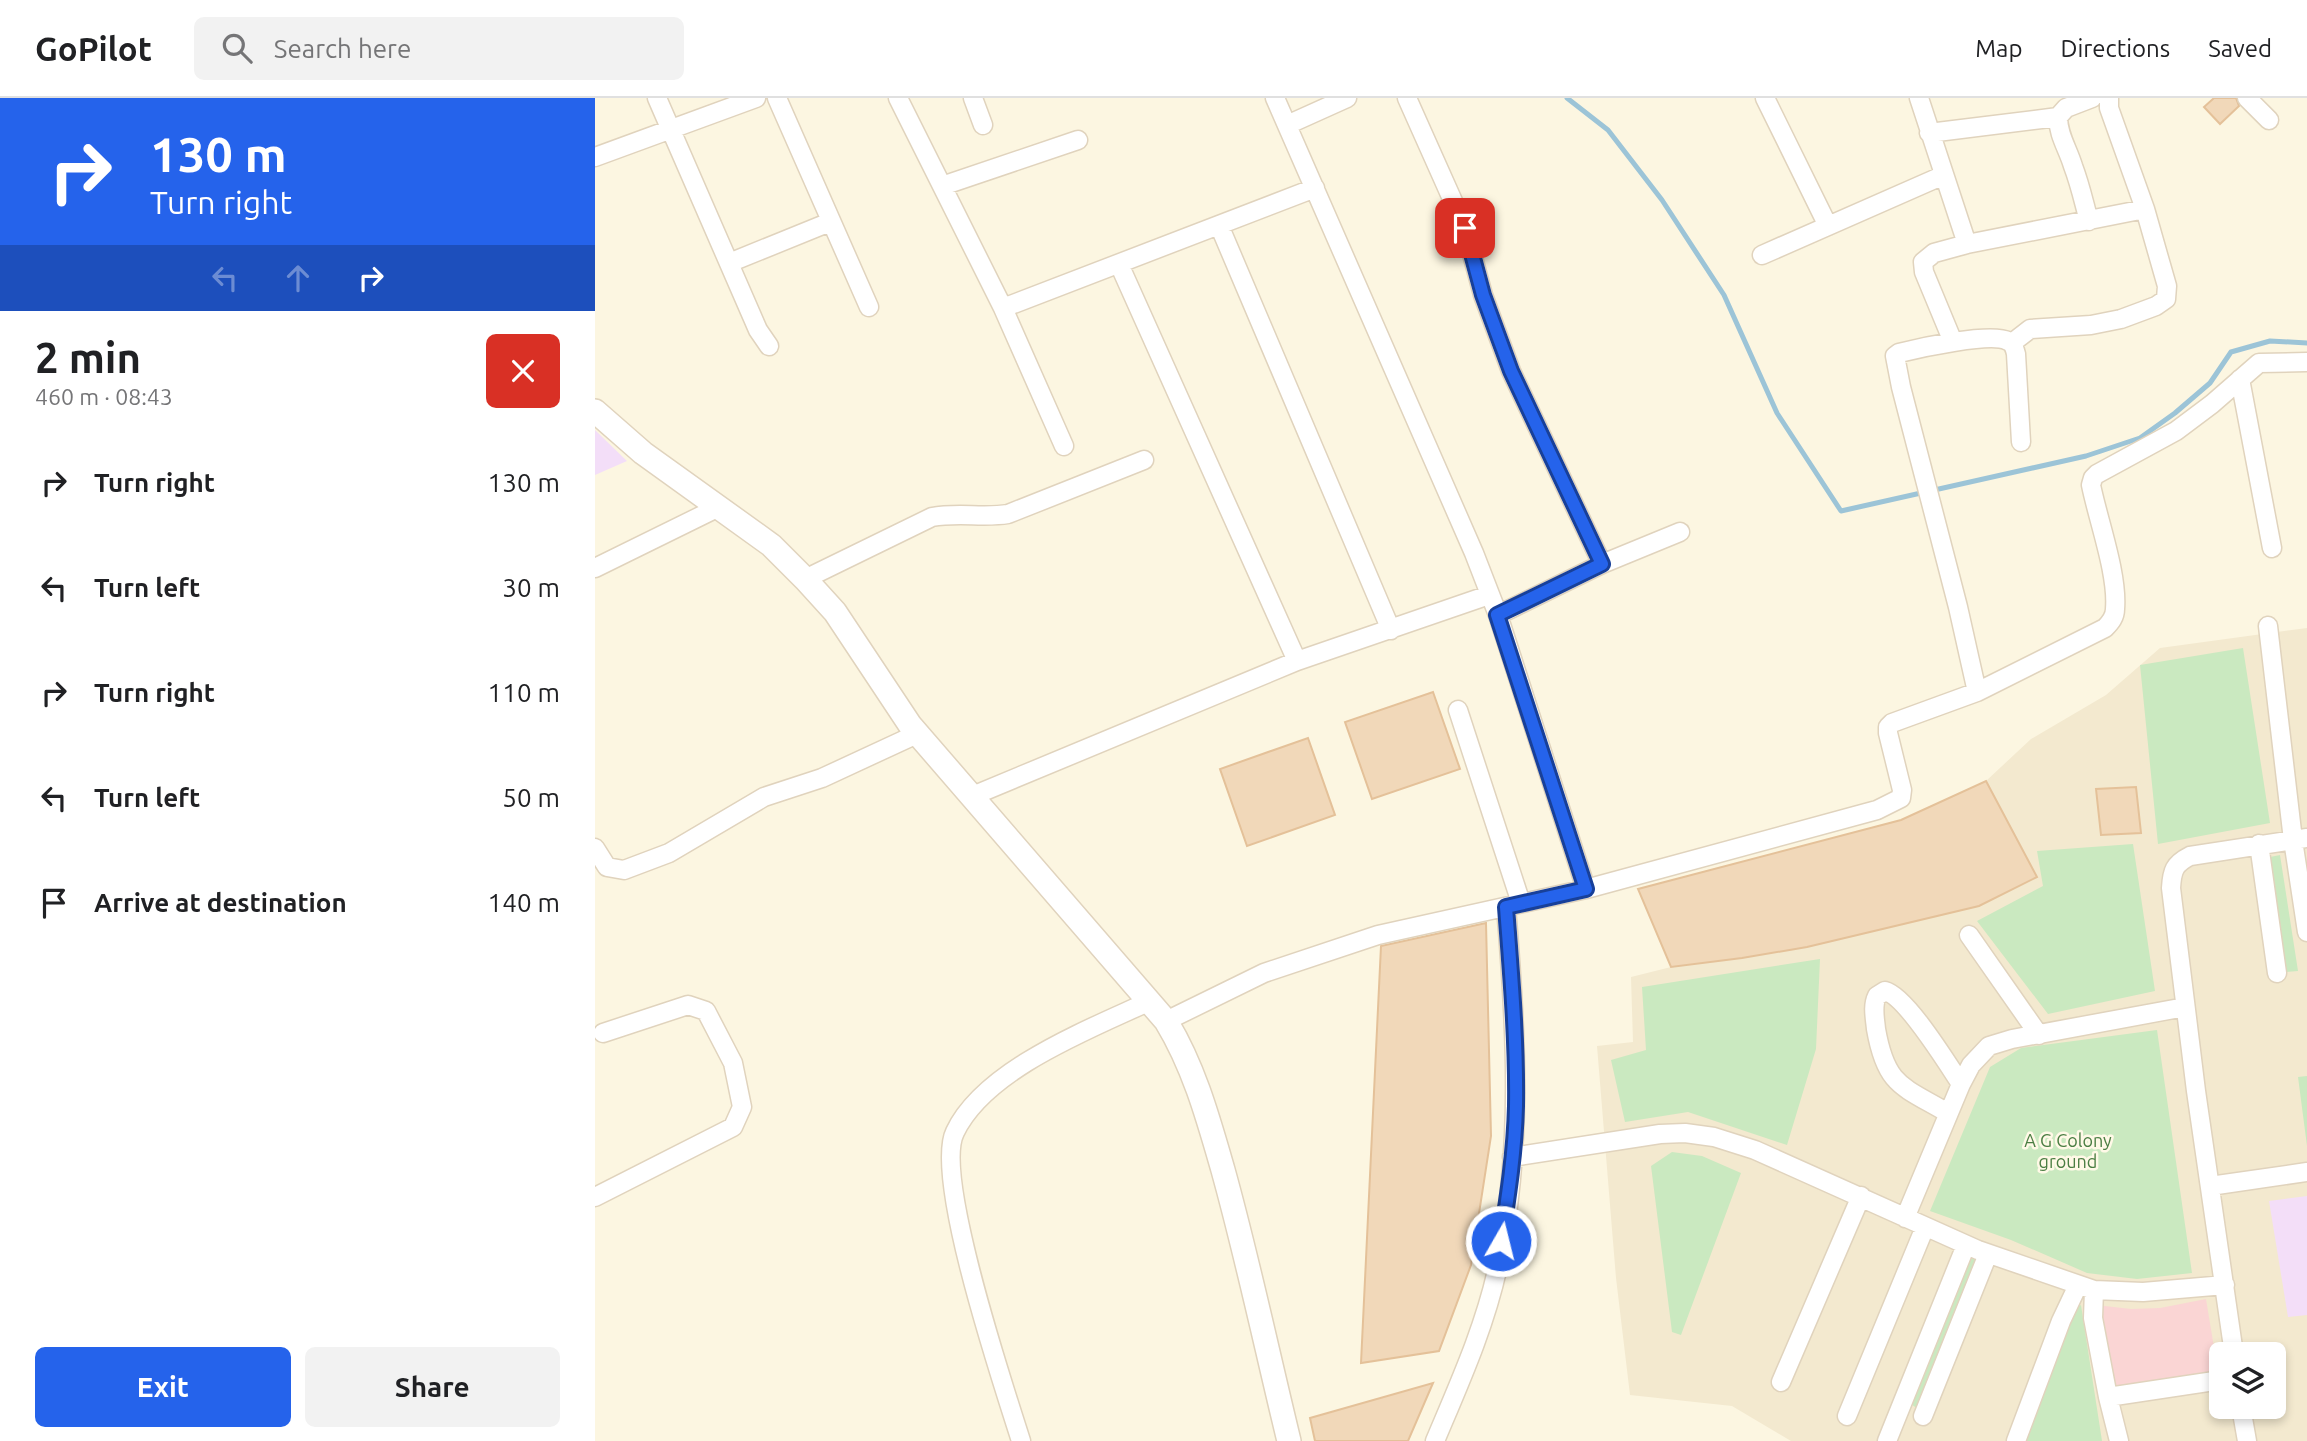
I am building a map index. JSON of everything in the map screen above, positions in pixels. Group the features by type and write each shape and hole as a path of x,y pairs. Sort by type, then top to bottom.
{"street":[{"path":"657,98 729,263 769,346"},
{"path":"595,157 756,98"},
{"path":"777,98 869,307"},
{"path":"898,98 1003,308 1064,446"},
{"path":"973,98 983,125"},
{"path":"1275,98 1474,554 1497,615 1586,889"},
{"path":"1287,125 1347,98"},
{"path":"1407,98 1465,228 1483,295 1511,371 1602,564"},
{"path":"1765,98 1828,226"},
{"path":"1919,98 1967,244"},
{"path":"1929,133 2058,117 2066,108 2092,98"},
{"path":"2012,343 2030,329 2111,321 2156,306 2166,299 2167,286 2145,209 2109,108 2109,98"},
{"path":"2248,98 2269,120"},
{"path":"2058,117 2059,131 2077,177 2089,221"},
{"path":"942,186 1078,140"},
{"path":"1762,255 1944,176"},
{"path":"1003,308 1315,188"},
{"path":"1953,342 1924,272 1923,262 1934,253 2145,209"},
{"path":"729,263 830,222"},
{"path":"1219,225 1391,630"},
{"path":"1119,264 1297,661"},
{"path":"1977,692 1895,356 1953,342 2002,339 2012,343 2016,354 2021,442"},
{"path":"1167,1021 1265,974 1378,935 1586,889 1877,810 1899,801 1902,790 1888,727 1899,720 1977,692 2105,628 2111,621 2116,608 2114,590 2092,478 2122,458 2176,431 2259,363 2307,362"},
{"path":"2240,379 2272,548"},
{"path":"595,411 643,453 771,545 806,579 835,612 917,734 969,797 1167,1021 1187,1058 1210,1126 1244,1249 1289,1441"},
{"path":"806,579 932,517 951,513 995,516 1008,514 1144,460"},
{"path":"595,568 719,507"},
{"path":"1497,615 1602,564 1680,532"},
{"path":"969,797 1297,661 1489,595"},
{"path":"2268,626 2300,839 2307,932"},
{"path":"1435,1441 1470,1358 1498,1267 1516,1107 1513,905 1458,710"},
{"path":"595,848 607,867 624,870 669,853 764,797 822,778 917,734"},
{"path":"2232,1342 2185,1007 2171,888 2173,870 2177,863 2190,856 2300,839"},
{"path":"2259,844 2277,973"},
{"path":"1969,935 2039,1035"},
{"path":"1948,1113 1905,1088 1886,1068 1875,1023 1877,996 1885,990 1903,1004 1961,1084"},
{"path":"1021,1441 971,1272 955,1195 951,1161 953,1135 964,1116 985,1093 1024,1063 1150,1001"},
{"path":"595,1197 733,1127 742,1107 733,1063 706,1011 688,1005 603,1033"},
{"path":"1905,1218 1961,1084 1971,1065 1989,1046 2185,1007"},
{"path":"1512,1157 1660,1134 1685,1133 1714,1137 1755,1150 1988,1254 2086,1287 2143,1292 2225,1285"},
{"path":"2210,1186 2307,1172"},
{"path":"1781,1381 1861,1196"},
{"path":"1847,1416 1925,1227"},
{"path":"1887,1441 1966,1245"},
{"path":"1923,1416 1988,1254"},
{"path":"2086,1287 2119,1441"},
{"path":"2016,1441 2061,1321 2086,1287"},
{"path":"2108,1397 2209,1382"},
{"path":"2243,1419 2247,1441"}],"shaded area":[{"path":"595,430 627,461 595,475"},
{"path":"2307,628 2307,1441 1791,1441 1732,1406 1630,1395 1616,1278 1597,1046 1633,1042 1631,977 1671,967 1807,947 2036,876 1986,781 2031,739 2106,695 2160,648"},
{"path":"2307,1196 2307,1315 2288,1317 2269,1201"},
{"path":"2206,1299 2213,1342 2209,1342 2209,1379 2111,1394 2096,1305 2131,1309 2160,1308"}],"green space":[{"path":"2243,648 2270,823 2158,844 2140,665"},
{"path":"2133,844 2155,991 2048,1014 1977,921 2043,886 2037,851"},
{"path":"2280,855 2298,971 2286,972 2270,857"},
{"path":"1820,959 1816,1049 1787,1145 1688,1112 1625,1122 1611,1060 1646,1050 1642,987"},
{"name":"A G Colony ground","path":"2157,1030 2192,1273 2137,1279 2087,1273 2011,1240 1930,1211 1990,1067 2021,1048"},
{"path":"2307,1076 2307,1146 2298,1077"},
{"path":"1672,1152 1702,1156 1741,1173 1681,1335 1672,1332 1651,1166"},
{"path":"1970,1257 1978,1260 1918,1409 1911,1404"},
{"path":"2081,1305 2102,1441 2024,1441 2073,1309"}],"building":[{"path":"2214,98 2236,98 2239,106 2220,124 2204,107"},
{"path":"1433,692 1460,769 1372,799 1345,722"},
{"path":"1308,738 1335,815 1247,846 1220,769"},
{"path":"1986,781 2037,877 1979,906 1807,947 1671,967 1638,889 1901,820"},
{"path":"2136,787 2141,833 2101,835 2096,789"},
{"path":"1486,923 1491,1136 1471,1265 1439,1351 1361,1363 1381,946"},
{"path":"1433,1383 1408,1441 1315,1441 1310,1418"}],"waterway":[{"path":"1567,98 1608,130 1662,200 1724,295 1777,413 1841,511 2086,456 2140,438 2210,383 2231,352 2270,341 2307,343"}],"route":[{"path":"1465,228 1483,295 1511,371 1602,564 1497,615 1586,889 1506,907 1513,983 1516,1107 1501,1241"}]}
